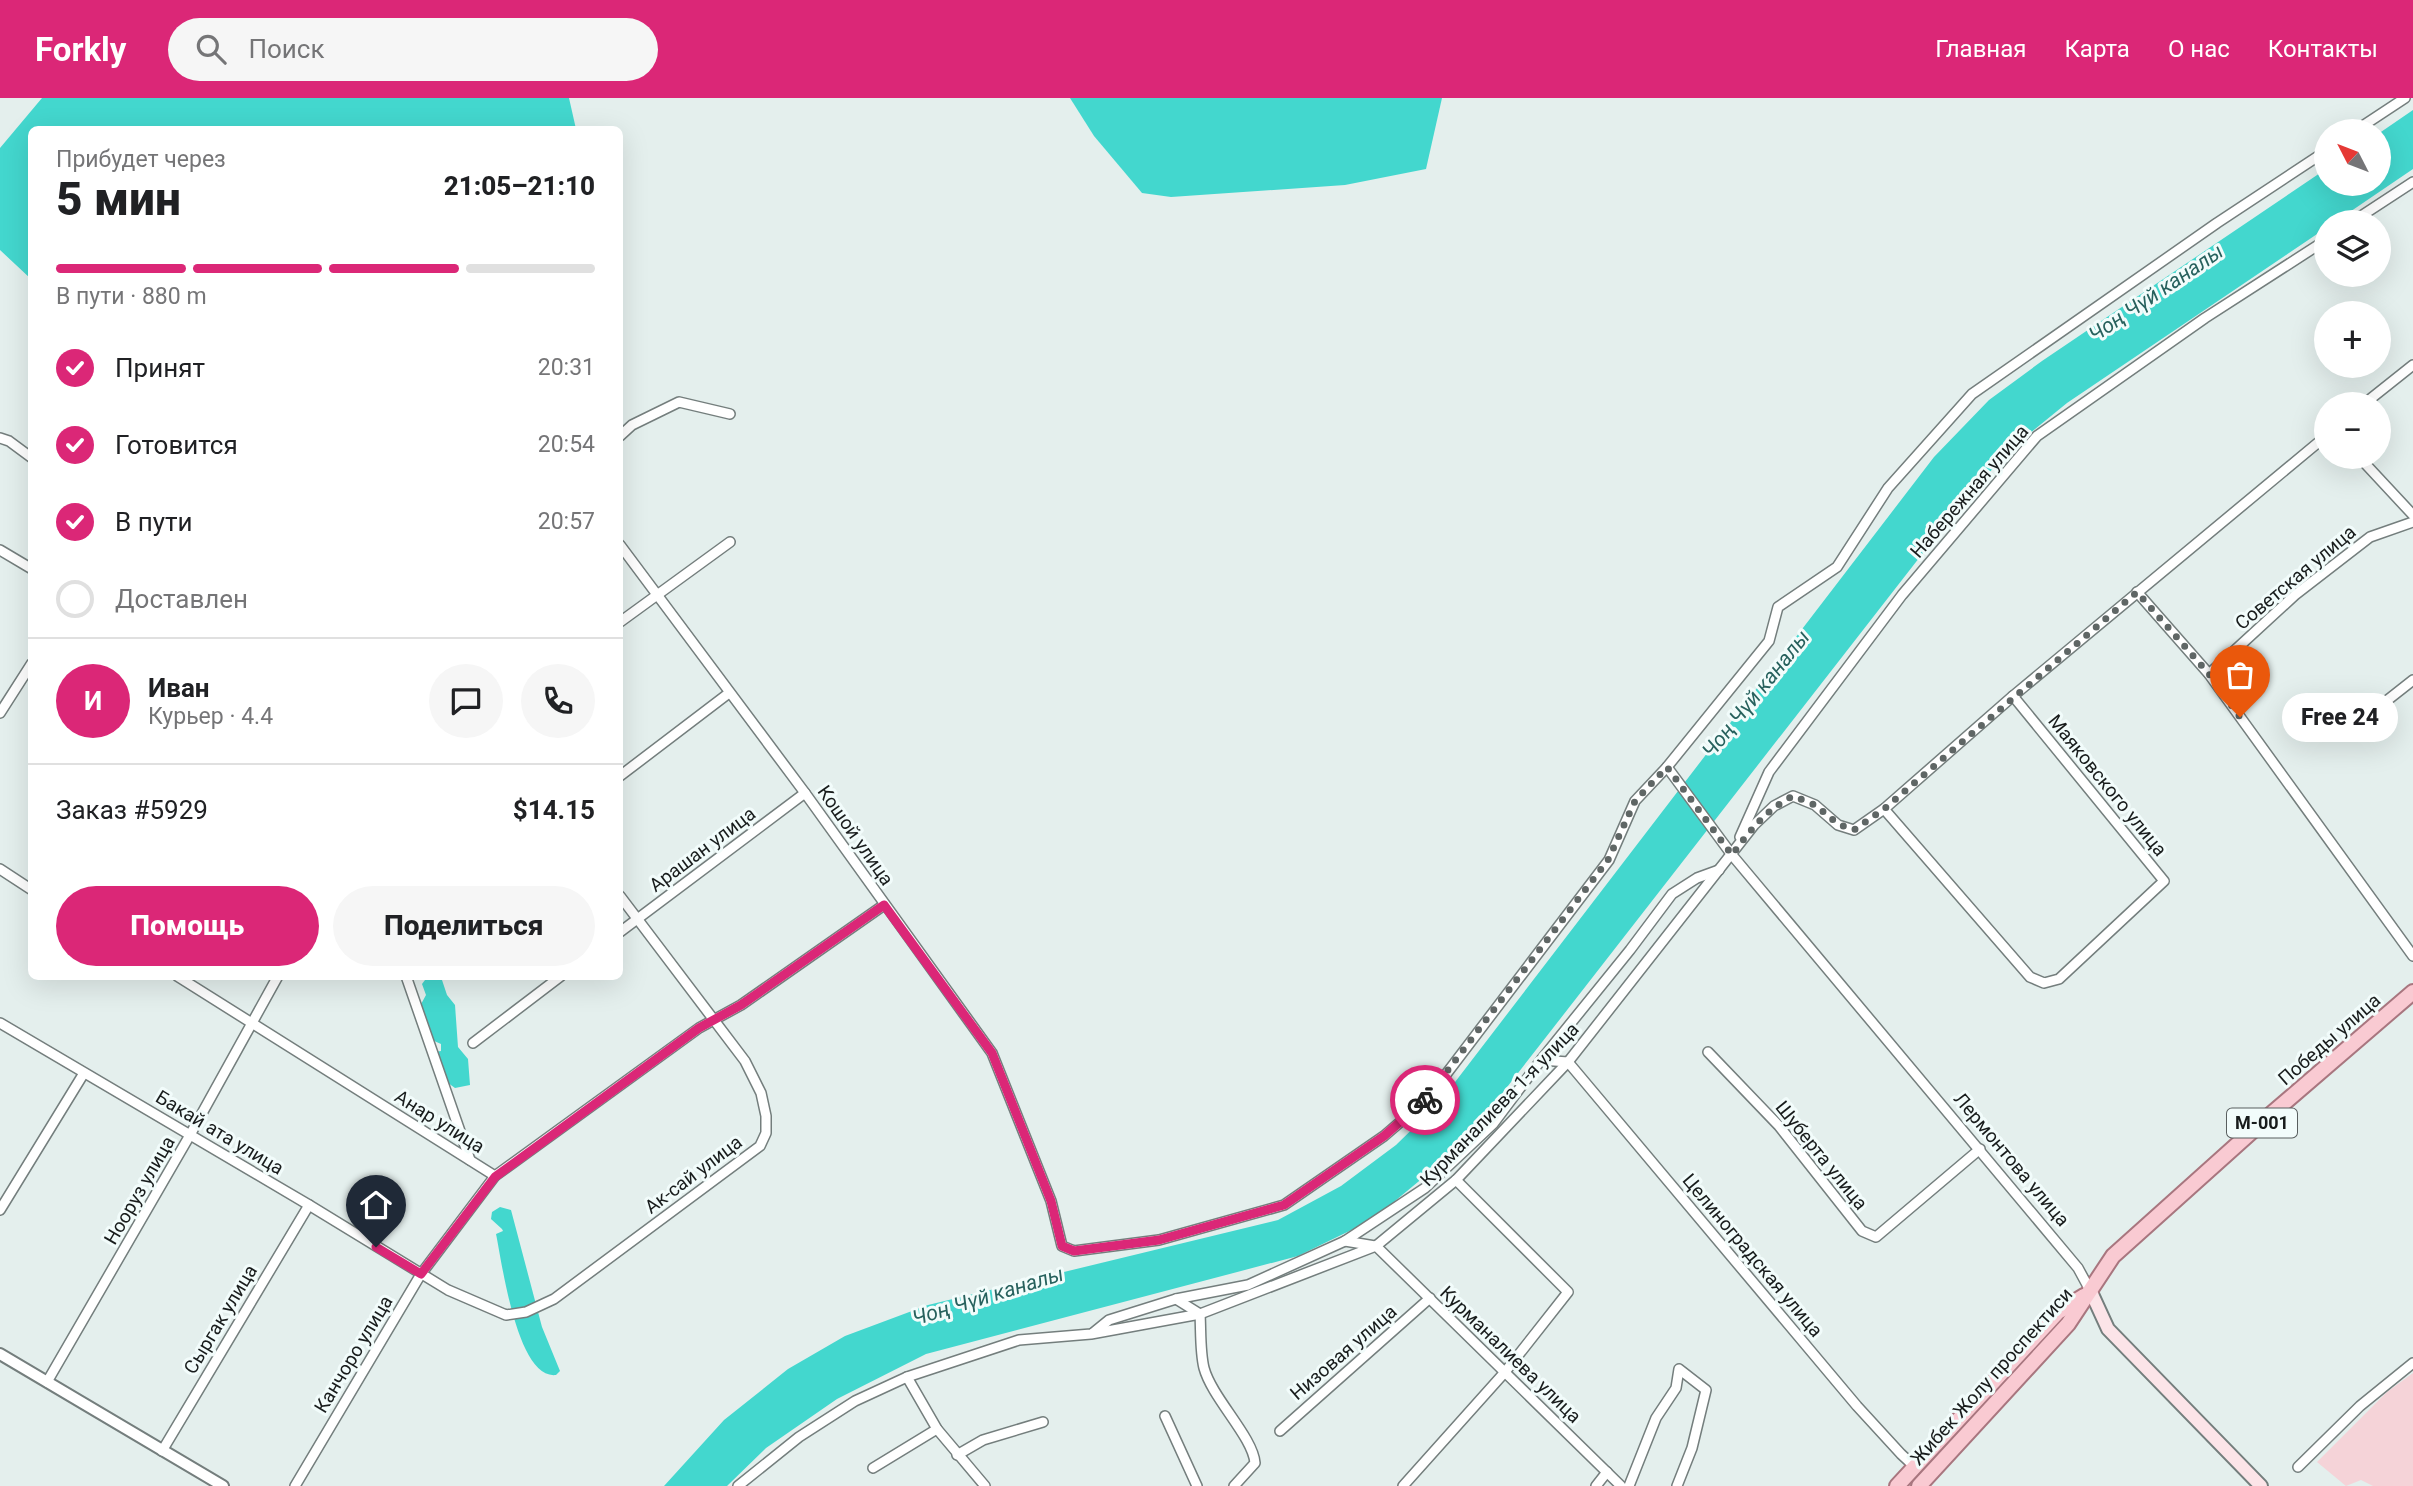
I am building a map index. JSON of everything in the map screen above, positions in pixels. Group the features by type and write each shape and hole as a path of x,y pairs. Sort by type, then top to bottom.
{"main road":[{"name":"Победы улица","path":"2113,1256 2413,992"},
{"name":"Жибек Жолу проспектиси","path":"1928,1482 2068,1324 2113,1256"},
{"name":"Жибек Жолу проспектиси","path":"1898,1486 2058,1312 2091,1292"},
{"name":"Лермонтова улица","path":"2091,1292 2108,1329 2261,1486"}],"street":[{"path":"2373,119 2405,98"},
{"path":"1667,767 1769,640 1778,607 1837,567 1888,488 1972,394 2217,223 2314,159"},
{"path":"2370,210 2413,182"},
{"name":"Набережная улица","path":"1732,855 1769,772 1902,595 2037,436 2205,318 2314,248"},
{"path":"2379,392 2413,365"},
{"path":"623,433 632,425 679,402 730,414"},
{"path":"0,438 9,441 28,455"},
{"path":"1732,855 1754,825 1774,806 1793,796 1815,805 1838,824 1854,830 1884,809 2013,696 2314,446"},
{"path":"2370,469 2413,515"},
{"name":"Советская улица","path":"2209,674 2295,595 2370,537 2413,522"},
{"path":"623,620 730,542"},
{"name":"Кошой улица","path":"623,549 806,793 992,1053 1051,1201 1062,1246 1074,1251 1159,1240 1284,1205 1384,1136 1428,1098 1608,860 1635,801 1667,767"},
{"path":"0,550 28,567"},
{"path":"2137,592 2209,674 2413,956"},
{"path":"0,713 28,669"},
{"path":"2380,706 2413,680"},
{"path":"623,774 729,693"},
{"name":"Маяковского улица","path":"1884,809 2030,977 2044,983 2059,979 2164,881 2013,696"},
{"name":"Лермонтова улица","path":"1667,767 1732,855 2078,1268 2091,1292"},
{"name":"Арашан улица","path":"623,930 806,793"},
{"name":"Курманалиева 1-я улица","path":"738,1486 799,1437 844,1408 907,1377 1019,1340 1091,1334 1200,1314 1376,1246 1456,1180 1568,1062 1732,855"},
{"path":"0,869 28,887"},
{"path":"1091,1334 1109,1320 1176,1299 1248,1285 1345,1241 1425,1188 1493,1124 1672,894 1697,878 1721,869"},
{"name":"Ак-сай улица","path":"421,1274 448,1290 506,1315 526,1312 554,1299 760,1146 766,1133 761,1093 745,1061 623,900"},
{"name":"Анар улица","path":"183,980 495,1177 699,1028 741,1005 884,905"},
{"name":"Нооруз улица","path":"47,1382 276,980"},
{"path":"407,980 470,1160"},
{"path":"473,1043 556,980"},
{"name":"Бакай ата улица","path":"0,1023 421,1274"},
{"name":"Шуберта улица","path":"1708,1052 1779,1126 1862,1231 1877,1237 1980,1149"},
{"path":"1541,1060 1568,1062"},
{"name":"Целиноградская улица","path":"1568,1062 1857,1406 1915,1467"},
{"path":"0,1210 84,1073"},
{"name":"Канчоро улица","path":"295,1486 421,1274 495,1177"},
{"path":"1403,1486 1505,1372 1568,1292 1456,1180"},
{"name":"Сыргак улица","path":"162,1451 309,1205"},
{"path":"1345,1241 1376,1246"},
{"name":"Курманалиева улица","path":"1376,1246 1621,1486"},
{"name":"Низовая улица","path":"1280,1431 1430,1298"},
{"path":"1176,1299 1200,1314 1204,1369 1226,1412 1255,1453 1255,1463 1234,1486"},
{"path":"0,1354 223,1486"},
{"path":"2298,1467 2360,1406 2413,1363"},
{"path":"1629,1486 1656,1418 1676,1388 1679,1369 1706,1390 1692,1448 1677,1486"},
{"path":"907,1377 937,1429 985,1486"},
{"path":"1166,1416 1197,1486"},
{"path":"957,1455 983,1440 1043,1422"},
{"path":"873,1468 937,1429"},
{"path":"1596,1486 1607,1472"}],"shaded area":[{"path":"2413,1373 2413,1486 2373,1486 2361,1480 2346,1486 2317,1462 2387,1392"}],"water":[{"path":"42,98 569,98 575,126 28,126 28,276 0,250 0,148"},
{"path":"1070,98 1442,98 1426,169 1345,185 1171,197 1142,193 1094,136"},
{"path":"2413,110 2413,169 2391,184 2391,125"},
{"name":"Чоң Чүй каналы","path":"2314,177 2314,196 2373,196 2353,210 2314,210 2314,236 2067,403 2018,443 1972,490 1476,1127 1430,1172 1372,1220 1298,1256 926,1354 837,1399 766,1448 727,1486 664,1486 724,1420 788,1369 845,1336 928,1305 1278,1220 1341,1186 1396,1145 1439,1103 1934,457 1989,400 2042,361"},
{"path":"425,980 442,980 447,995 455,1005 458,1047 468,1059 470,1085 455,1088 444,1080 435,1052 441,1051 441,1044 432,1040 420,1006 426,995 422,984"},
{"path":"500,1207 511,1210 542,1327 560,1371 556,1375 542,1372 521,1340 507,1292 496,1234 503,1231 491,1219 492,1212"}],"way so far":[{"path":"1425,1100 1608,860 1635,801 1667,767 1732,855 1754,825 1774,806 1793,796 1815,805 1838,824 1854,830 1884,809 2137,592 2209,674 2240,717"}],"place":[{"name":"Free 24","path":"2240,717"}],"route":[{"path":"376,1247 421,1274 495,1177 699,1028 741,1005 884,905 992,1053 1051,1201 1062,1246 1074,1251 1159,1240 1284,1205 1384,1136 1425,1100"}]}
